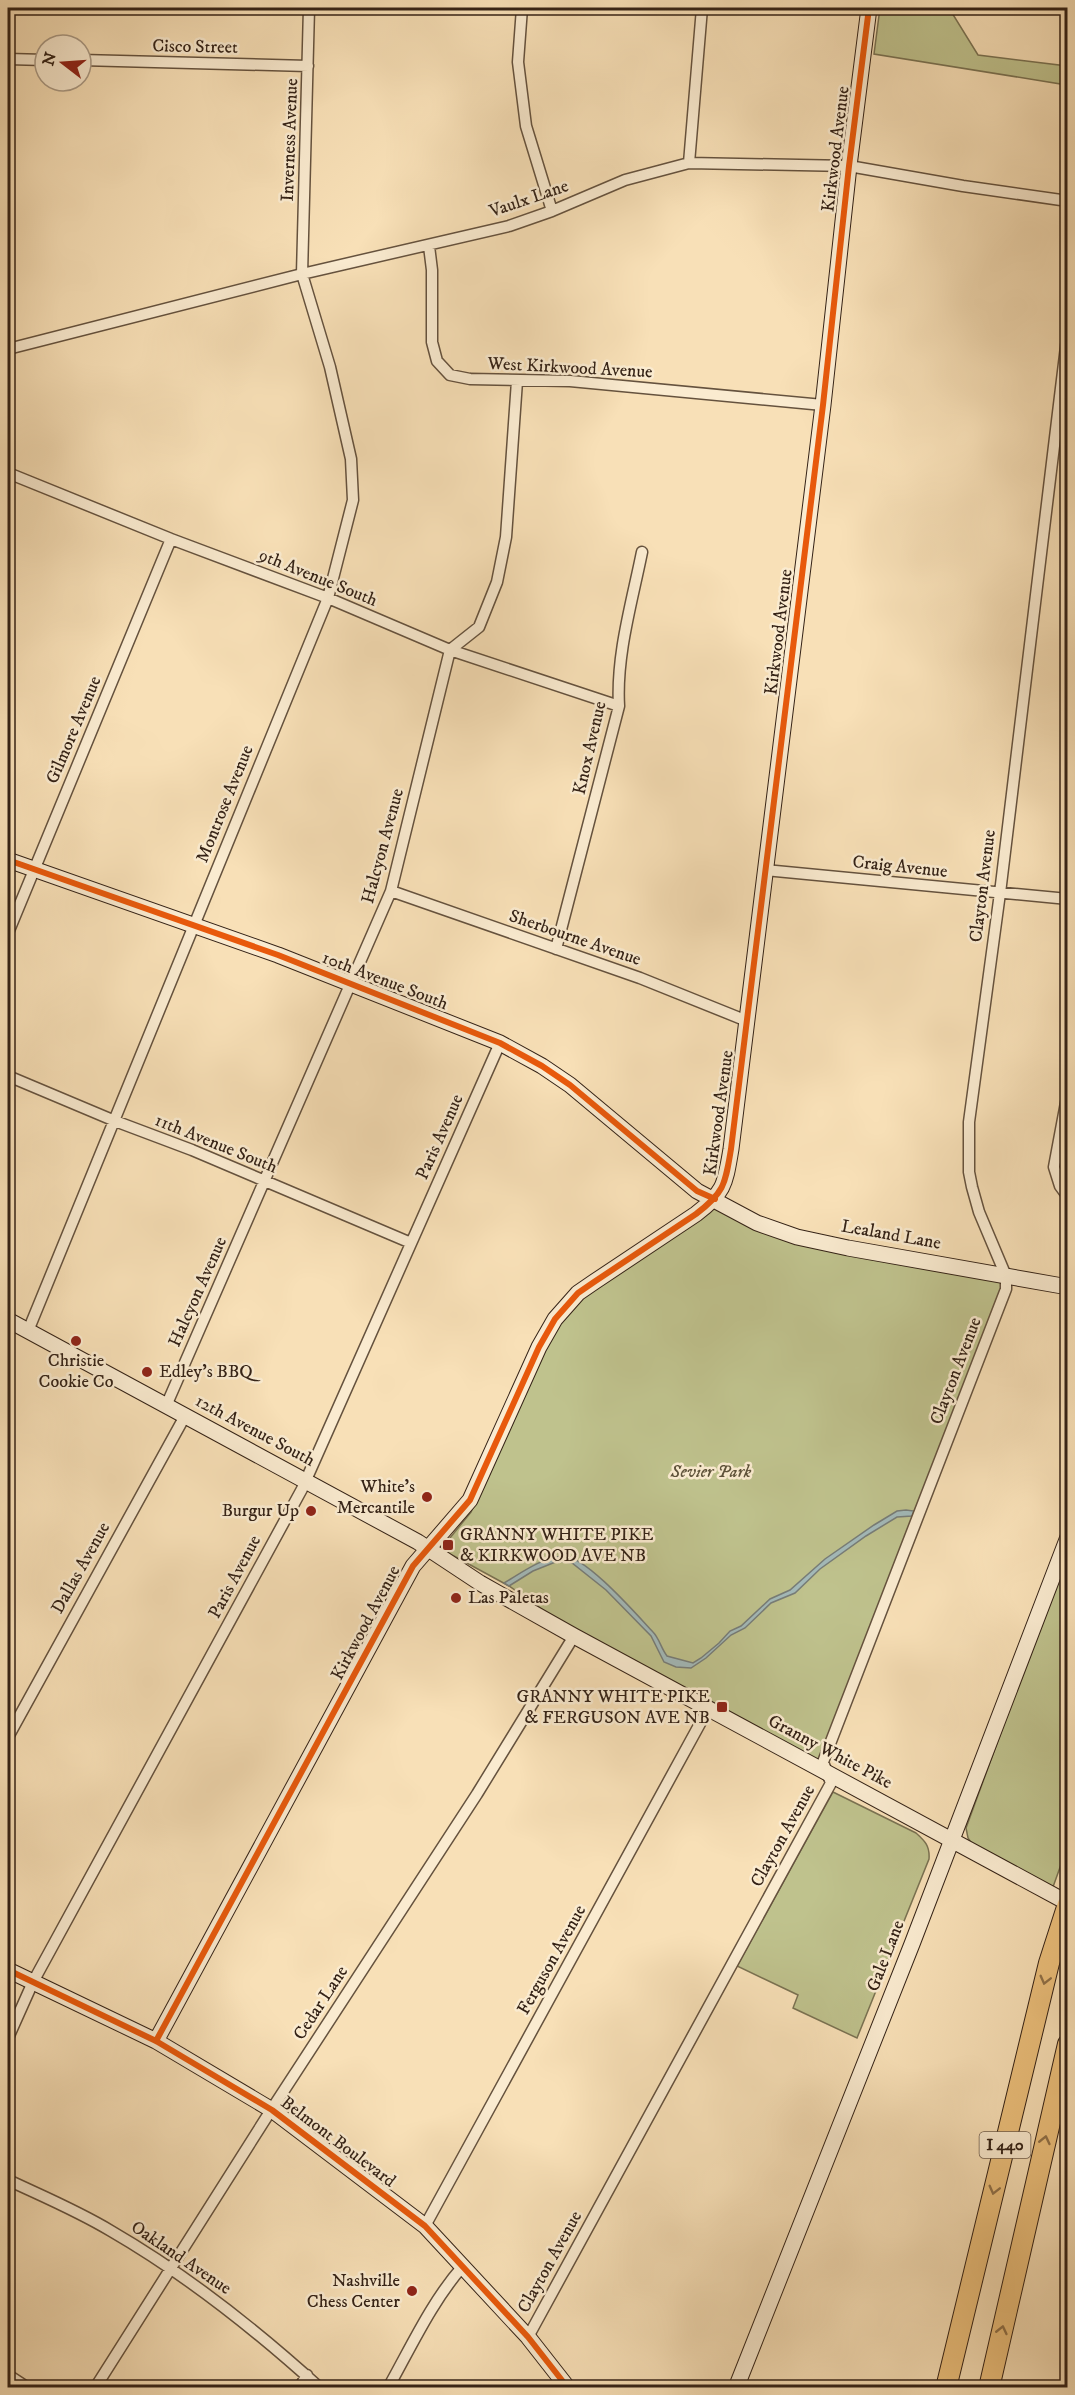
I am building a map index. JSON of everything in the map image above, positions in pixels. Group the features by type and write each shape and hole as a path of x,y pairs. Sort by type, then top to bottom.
{"highway":[{"name":"I 440","path":"946,2388 1049,1963 1068,1903"},
{"name":"I 440","path":"989,2388 1068,2044"}],"street":[{"name":"Inverness Avenue","path":"302,274 309,8"},
{"path":"522,8 518,62 526,126 552,211"},
{"path":"689,163 702,8"},
{"name":"Kirkwood Avenue","path":"156,2041 413,1566 470,1500 539,1347 559,1314 594,1282 714,1199 723,1188 727,1176 747,1021 869,8"},
{"path":"8,58 33,59"},
{"name":"Cisco Street","path":"93,60 309,66"},
{"name":"Vaulx Lane","path":"8,349 302,274 509,226 552,211 625,180 689,163 849,166 1068,201"},
{"name":"West Kirkwood Avenue","path":"429,246 432,270 432,342 437,361 443,369 456,377 517,381 570,381 823,405"},
{"name":"Montrose Avenue","path":"27,1331 328,598 352,500 351,459 330,367 302,274"},
{"name":"Clayton Avenue","path":"528,2337 830,1785 823,1762 1006,1289 1006,1276 979,1212 969,1172 969,1122 1000,893 1068,330"},
{"path":"450,650 479,627 497,582 506,537 517,381"},
{"name":"9th Avenue South","path":"8,475 328,598 450,650 619,706"},
{"name":"Gilmore Avenue","path":"8,933 171,539"},
{"name":"Knox Avenue","path":"556,949 619,706 618,685 622,650 642,552"},
{"name":"Halcyon Avenue","path":"166,1406 352,985 391,891 450,650"},
{"name":"10th Avenue South","path":"8,860 278,955 500,1043 542,1066 570,1085 697,1191 714,1199"},
{"name":"Craig Avenue","path":"765,870 1068,899"},
{"name":"Sherbourne Avenue","path":"391,891 640,978 747,1021"},
{"name":"Paris Avenue","path":"8,2038 33,1982 306,1481 500,1043"},
{"name":"11th Avenue South","path":"8,1076 115,1121 192,1150 411,1244"},
{"path":"1068,1092 1054,1167 1060,1186 1068,1197"},
{"name":"Lealand Lane","path":"714,1199 757,1223 797,1237 1068,1287"},
{"name":"12th Avenue South","path":"8,1320 427,1548 480,1583 574,1636"},
{"name":"Dallas Avenue","path":"8,1737 185,1416"},
{"name":"Gale Lane","path":"736,2388 1068,1537"},
{"name":"Granny White Pike","path":"574,1636 1068,1903"},
{"name":"Cedar Lane","path":"95,2388 477,1794 574,1636"},
{"name":"Ferguson Avenue","path":"425,2226 708,1710"},
{"name":"Belmont Boulevard","path":"8,1970 156,2041 272,2110 425,2226 528,2337 568,2388"},
{"name":"Oakland Avenue","path":"8,2180 108,2229 171,2268 247,2324 320,2388"},
{"path":"388,2388 438,2300 463,2266"},
{"path":"8,2375 28,2388"},
{"path":"299,2388 307,2376"}],"green space":[{"path":"880,8 949,8 978,55 1067,66 1067,85 874,54"},
{"name":"Sevier Park","path":"716,1207 755,1227 1006,1279 819,1761 563,1624 509,1586 441,1549 471,1512 549,1337 576,1302"},
{"path":"1067,1552 1068,1845 1053,1887 972,1844 966,1828"},
{"path":"833,1792 916,1833 929,1851 929,1859 857,2038 793,2008 798,1995 737,1966"}],"water":[{"path":"897,1511 914,1511 912,1516 897,1517 866,1536 820,1569 795,1593 771,1603 745,1628 731,1635 706,1658 691,1668 676,1667 664,1662 651,1636 606,1590 572,1563 558,1561 533,1571 509,1586 504,1583 548,1559 563,1556 573,1558 597,1575 623,1600 655,1634 667,1656 693,1663 719,1643 730,1631 741,1626 770,1599 790,1590 825,1559"}],"cycle path":[{"path":"156,2041 413,1566 470,1500 539,1347 555,1319 578,1293 706,1206 718,1193 725,1179 731,1149 823,405 869,8"},
{"path":"8,860 278,955 500,1043 542,1066 570,1085 697,1191 715,1199"},
{"path":"8,1970 156,2041 272,2110 425,2226 528,2337 568,2388"}],"place":[{"name":"Christie Cookie Co","path":"76,1341"},
{"name":"Edley's BBQ","path":"147,1372"},
{"name":"White's Mercantile","path":"427,1497"},
{"name":"Burgur Up","path":"311,1511"},
{"name":"GRANNY WHITE PIKE & KIRKWOOD AVE NB","path":"448,1545"},
{"name":"Las Paletas","path":"456,1598"},
{"name":"GRANNY WHITE PIKE & FERGUSON AVE NB","path":"722,1707"},
{"name":"Nashville Chess Center","path":"412,2291"}]}
